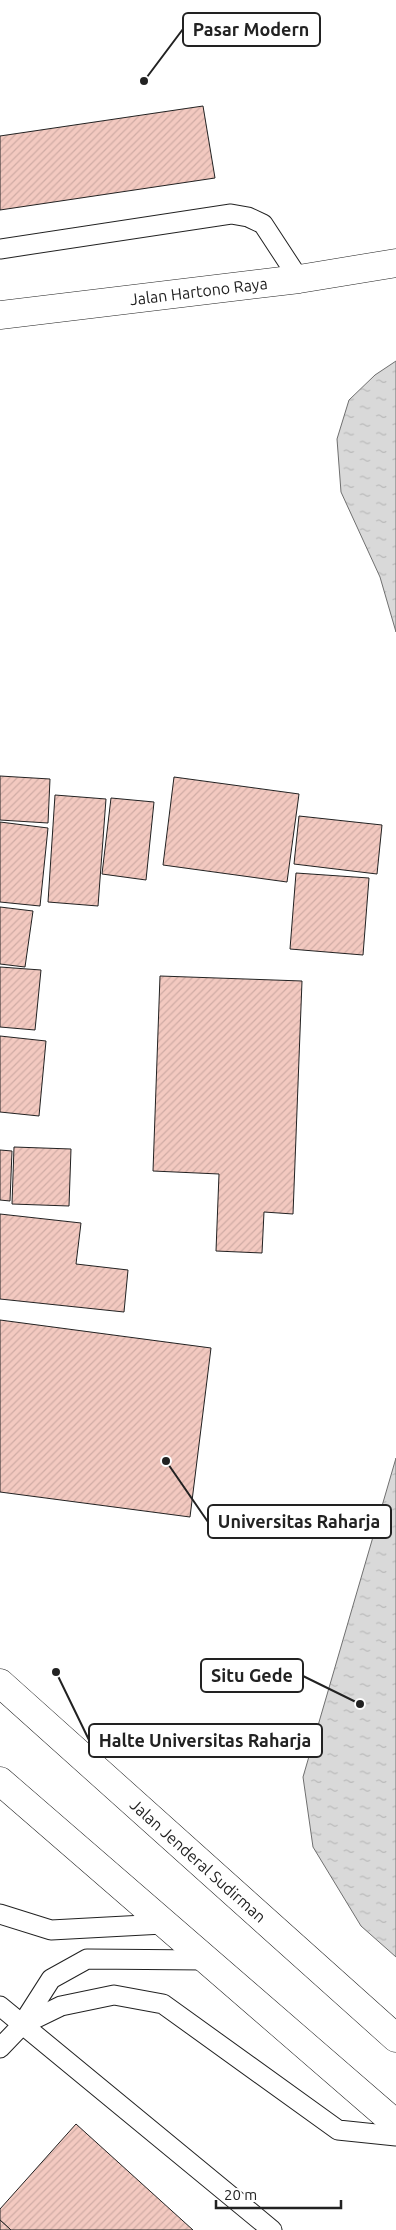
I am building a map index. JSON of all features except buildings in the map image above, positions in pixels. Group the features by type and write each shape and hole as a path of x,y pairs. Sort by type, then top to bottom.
{"main road":[{"name":"Jalan Hartono Raya","path":"0,315 299,279 396,262"},
{"name":"Jalan Jenderal Sudirman","path":"0,1683 396,2038"},
{"path":"0,1780 163,1924 396,2124"}],"lane":[{"path":"0,249 231,214 248,217 264,224 299,279"},
{"path":"0,1914 51,1930 163,1924"},
{"path":"0,2052 22,2025 51,1979 87,1959 205,1960"},
{"path":"0,2048 22,2025 60,2006 114,1995 163,2004 338,2130 396,2136"},
{"path":"0,2006 272,2230"}],"water":[{"path":"396,361 396,632 380,577 341,492 337,439 349,400 375,375"},
{"path":"396,1458 396,1957 361,1926 313,1847 303,1777"}],"place":[{"name":"Pasar Modern","path":"144,81"},
{"name":"Universitas Raharja","path":"166,1461"},
{"name":"Halte Universitas Raharja","path":"56,1672"},
{"name":"Situ Gede","path":"360,1704"}]}
